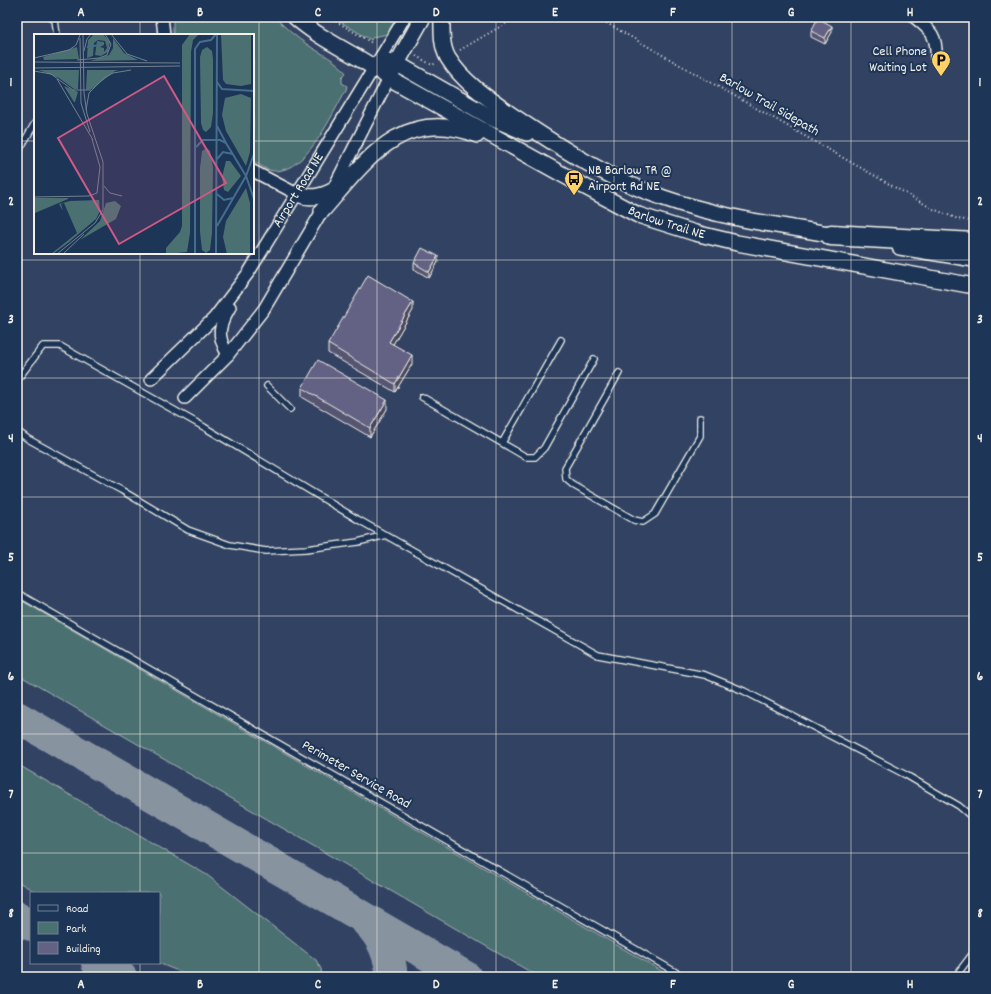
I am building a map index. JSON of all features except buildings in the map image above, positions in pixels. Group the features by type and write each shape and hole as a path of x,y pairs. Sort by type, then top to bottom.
{"highway":[{"path":"831,234 974,243"}],"main road":[{"path":"295,17 317,35 375,68 389,78 423,17"},
{"name":"Barlow Trail NE","path":"442,17 445,49 448,57 456,69 499,106 556,145 617,178 663,198 705,211 974,260"},
{"path":"375,68 387,62 397,63 494,119 556,145"},
{"name":"Barlow Trail NE","path":"389,78 530,157 638,215 667,225 737,243 921,275 974,286"},
{"path":"297,194 309,198 320,197 330,193 342,185 383,145 406,133 430,128 453,128 465,130 530,157"},
{"path":"322,211 360,168"}],"street":[{"path":"162,17 164,34"},
{"name":"Airport Road NE","path":"151,379 214,318 249,272 405,17"},
{"path":"914,17 931,31 936,43 936,57"},
{"path":"185,398 228,354 264,309 322,211 389,78"},
{"path":"254,172 297,194"},
{"path":"228,354 220,338 220,327 249,272"}],"lane":[{"path":"50,17 55,20 57,34"},
{"path":"17,154 34,125"},
{"path":"502,443 561,340"},
{"path":"17,380 43,346 60,346 204,427 386,535 598,655 705,675 744,691 906,775 959,806 974,819"},
{"path":"422,397 526,457 535,457 544,448 594,359"},
{"path":"619,373 565,468 566,479 573,485 634,520 643,522 655,514 700,436 700,418"},
{"path":"267,386 290,409"},
{"path":"17,431 28,439 121,490 188,530 230,545 266,551 306,549 358,542 386,535"},
{"name":"Perimeter Service Road","path":"17,593 684,977"},
{"path":"955,977 974,952"}],"path":[{"path":"329,17 372,43"},
{"path":"455,53 517,17"},
{"name":"Barlow Trail Sidepath","path":"596,17 933,209 958,219 974,221"},
{"path":"411,54 432,66 440,61"}],"shaded area":[{"path":"17,17 974,17 974,977 17,977"}],"green space":[{"path":"173,17 275,17 299,39 342,68 346,73 342,77 342,83 347,86 346,90 318,140 308,152 298,162 287,169 272,171 254,162 254,34 173,34"},
{"path":"332,17 397,17 388,34 373,37 371,40"},
{"path":"17,598 672,977 539,977 17,674"},
{"path":"17,764 207,875 316,960 321,969 322,977 193,977 160,964 160,892 35,892 17,881"}],"taxiway":[{"path":"17,717 466,977"},
{"path":"17,917 30,924"},
{"path":"367,922 373,928 385,947 390,962 392,977"},
{"path":"99,964 121,977"}],"place":[{"name":"Cell Phone Waiting Lot","path":"941,77"},
{"name":"NB Barlow TR @ Airport Rd NE","path":"574,196"}]}
